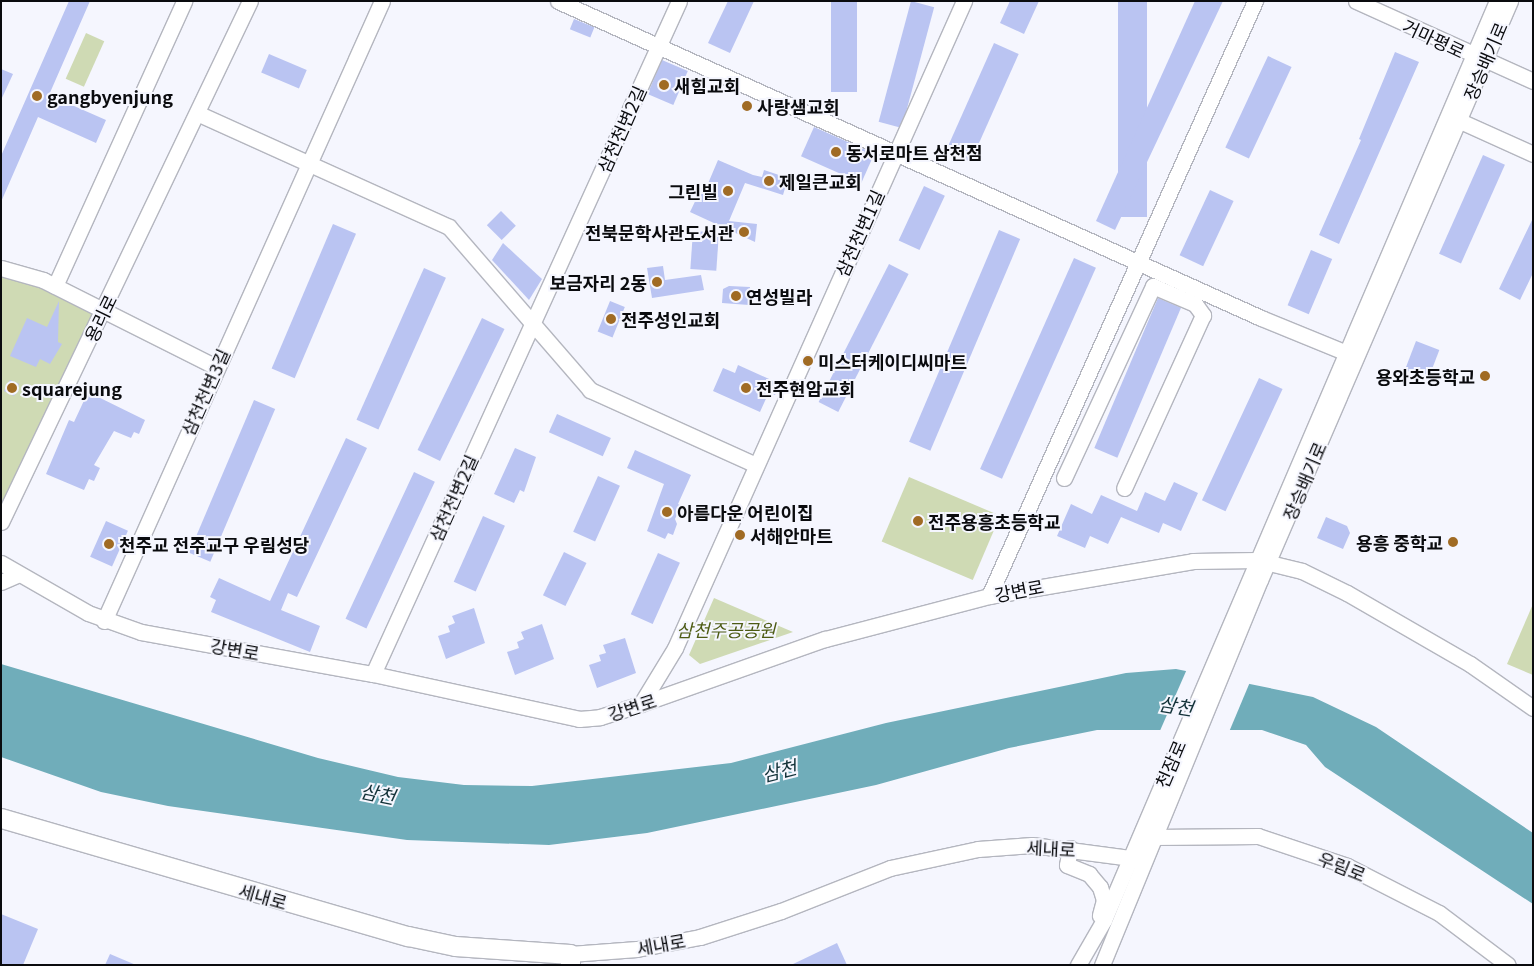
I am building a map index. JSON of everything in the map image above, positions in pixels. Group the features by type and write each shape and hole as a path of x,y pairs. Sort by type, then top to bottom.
{"main road":[{"name":"세내로","path":"1,818 408,936 455,946 570,959"}],"street":[{"path":"55,286 184,1"},
{"name":"용리로","path":"1,522 6,506 104,310 250,1"},
{"name":"삼천천변3길","path":"104,620 382,1"},
{"path":"558,1 1138,263 1352,355"},
{"name":"삼천천변2길","path":"373,674 679,1"},
{"name":"삼천천변1길","path":"641,704 675,648 964,1"},
{"path":"989,596 1255,1"},
{"name":"거마평로","path":"1356,1 1533,82"},
{"name":"장승배기로","path":"1352,355 1460,121 1497,1"},
{"name":"장승배기로","path":"1263,561 1480,58 1510,1"},
{"path":"198,114 449,227 534,321 590,390 756,465"},
{"name":"장승배기로","path":"1460,121 1533,154"},
{"path":"1,268 55,286 216,367"},
{"path":"1064,478 1154,286 1195,304 1203,315 1124,488"},
{"name":"강변로","path":"1,563 10,579 104,620 141,632 373,674 579,719 600,717 641,704 825,639 989,596 1193,561 1263,561"},
{"path":"1263,561 1302,571 1397,620 1533,708"},
{"name":"천잠로","path":"1078,965 1151,832 1263,561"},
{"name":"우림로","path":"1151,832 1258,836 1347,866 1439,913 1508,965"},
{"name":"세내로","path":"570,959 700,937 921,859 978,849 1032,845 1070,848 1136,858"},
{"path":"1070,848 1067,865 1089,874 1100,887 1104,900 1099,916 1104,920"},
{"name":"천잠로","path":"1102,965 1136,858"}],"green space":[{"path":"86,33 104,41 84,87 66,79"},
{"path":"1,268 103,310 1,522"},
{"path":"909,477 1000,516 973,580 882,541"},
{"name":"삼천주공공원","path":"714,598 793,632 700,664 689,655"},
{"path":"1533,604 1533,675 1507,664"}],"water":[{"name":"삼천","path":"1,664 318,758 398,777 464,785 532,786 731,763 886,723 1126,673 1176,669 1313,697 1376,727 1533,833 1533,904 1325,767 1306,745 1262,730 1097,730 1009,748 876,785 647,833 549,845 407,840 168,806 101,792 1,757"}],"pier":[{"path":"1187,669 1250,682 1229,732 1159,733"}],"building":[{"path":"69,1 90,1 49,95 106,120 96,143 38,117 1,202 1,156"},
{"path":"728,1 754,1 730,53 708,43"},
{"path":"831,1 857,1 857,92 831,92"},
{"path":"911,1 934,7 902,128 879,122"},
{"path":"1010,1 1039,1 1024,34 1000,23"},
{"path":"1118,1 1147,1 1147,217 1118,217"},
{"path":"1195,1 1223,1 1115,230 1096,221"},
{"path":"574,19 594,27 590,37 570,29"},
{"path":"994,43 1019,54 971,162 946,151"},
{"path":"1395,52 1419,62 1339,244 1319,235 1361,140 1359,139"},
{"path":"269,54 307,70 299,88 261,72"},
{"path":"1268,56 1292,67 1249,159 1225,148"},
{"name":"새힘교회","path":"662,60 688,71 673,105 648,94"},
{"path":"1,69 13,74 1,100"},
{"name":"동서로마트 삼천점","path":"814,127 874,154 861,183 801,156"},
{"path":"1483,155 1505,165 1461,263 1439,254"},
{"path":"718,160 753,175 762,177 764,170 788,178 783,195 745,183 729,221 757,224 755,242 690,212 700,191 704,193"},
{"path":"924,186 945,196 919,250 899,240"},
{"path":"1210,190 1234,201 1203,266 1180,255"},
{"path":"501,211 516,226 502,240 487,225"},
{"path":"1533,218 1533,273 1520,300 1499,289"},
{"path":"333,224 356,234 295,378 272,369"},
{"path":"999,230 1020,239 930,451 909,442"},
{"path":"693,231 719,233 716,271 690,269"},
{"path":"503,243 542,279 529,300 492,260"},
{"path":"1311,250 1332,259 1309,314 1288,305"},
{"path":"1074,258 1096,268 1002,479 980,469"},
{"path":"889,264 909,274 838,412 819,402"},
{"path":"663,266 665,280 701,275 704,290 652,298 647,268"},
{"path":"424,268 446,278 378,429 356,420"},
{"name":"연성빌라","path":"729,286 750,287 749,305 722,303 723,289"},
{"path":"1158,298 1181,308 1117,458 1094,448"},
{"path":"59,301 58,342 62,344 50,364 40,359 36,367 10,356 27,318 47,327"},
{"name":"전주성인교회","path":"610,301 625,307 612,338 598,332"},
{"path":"482,318 504,329 440,461 418,450"},
{"path":"1416,341 1439,350 1428,379 1405,370"},
{"name":"전주현암교회","path":"738,365 780,384 775,395 769,392 760,412 713,391 723,368 735,373"},
{"path":"1259,378 1283,389 1226,511 1202,500"},
{"name":"squarejung","path":"10,380 19,384 14,396 4,391"},
{"path":"88,392 145,420 139,434 134,432 131,438 114,431 94,465 100,468 94,481 89,479 84,490 46,474 69,420 74,422"},
{"path":"254,400 275,409 210,562 189,553"},
{"path":"557,414 611,438 603,456 549,432"},
{"path":"346,438 367,448 297,597 288,593 281,610 320,626 310,652 211,612 216,600 210,597 219,578 270,601"},
{"path":"515,448 536,457 524,492 520,490 514,503 494,494"},
{"path":"635,450 691,475 678,504 681,506 675,519 677,524 673,535 668,533 665,539 647,531 664,484 627,468"},
{"path":"414,472 435,482 366,629 346,619"},
{"path":"598,476 620,486 595,541 573,532"},
{"path":"1174,482 1198,493 1181,531 1163,523 1159,533 1121,517 1108,544 1090,536 1085,548 1057,536 1071,504 1092,514 1101,495 1137,511 1145,492 1165,501"},
{"path":"483,516 505,526 476,592 454,582"},
{"path":"1326,517 1347,526 1350,533 1343,549 1317,538"},
{"name":"천주교 전주교구 우림성당","path":"106,521 128,531 112,566 90,557"},
{"path":"564,552 586,563 565,606 543,595"},
{"path":"658,553 680,563 653,624 631,614"},
{"path":"474,608 485,643 446,659 438,636 450,632 448,626 455,623 452,616"},
{"path":"542,624 554,659 515,675 507,652 519,648 517,642 524,639 521,632"},
{"path":"625,638 636,673 597,688 589,665 601,661 599,655 606,653 603,645"},
{"path":"1,914 38,929 23,965 1,965"},
{"path":"837,943 847,965 791,965"},
{"path":"110,954 136,965 105,965"}],"place":[{"name":"새힘교회","path":"664,85"},
{"name":"gangbyenjung","path":"37,96"},
{"name":"사랑샘교회","path":"747,106"},
{"name":"동서로마트 삼천점","path":"836,152"},
{"name":"제일큰교회","path":"769,181"},
{"name":"그린빌","path":"728,191"},
{"name":"전북문학사관도서관","path":"744,232"},
{"name":"보금자리 2동","path":"657,282"},
{"name":"연성빌라","path":"736,296"},
{"name":"전주성인교회","path":"611,319"},
{"name":"미스터케이디씨마트","path":"808,361"},
{"name":"용와초등학교","path":"1485,376"},
{"name":"squarejung","path":"12,388"},
{"name":"전주현암교회","path":"746,388"},
{"name":"아름다운 어린이집","path":"667,512"},
{"name":"전주용흥초등학교","path":"918,521"},
{"name":"서해안마트","path":"740,535"},
{"name":"용흥 중학교","path":"1453,542"},
{"name":"천주교 전주교구 우림성당","path":"109,544"}]}
